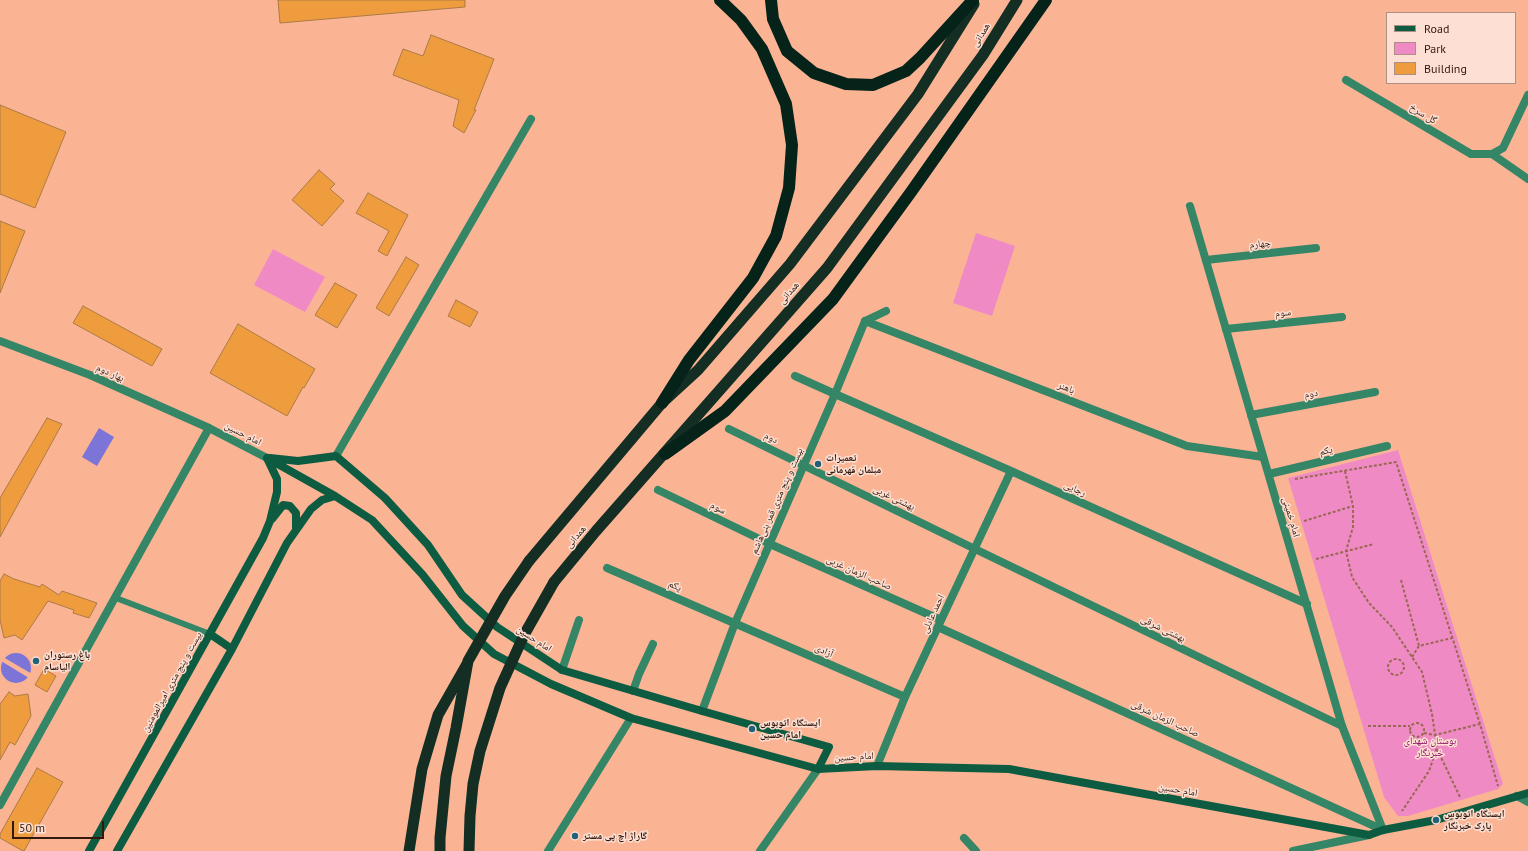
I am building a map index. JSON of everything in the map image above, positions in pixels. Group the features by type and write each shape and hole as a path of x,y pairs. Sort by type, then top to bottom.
{"highway":[{"path":"662,403 690,360 753,278 776,236 789,188 792,145 786,104 762,49 741,20 720,0"},
{"path":"770,0 773,19 787,51 814,73 846,84 873,85 906,71 920,58 973,0"},
{"name":"همدانی","path":"413,822 422,769 438,715 505,596 529,561 662,403 698,370 790,264 918,94 977,0"},
{"name":"همدانی","path":"469,851 473,784 480,751 500,688 524,635 554,582 596,531 827,268 983,55 1017,0"},
{"path":"665,454 725,411 833,299 911,192 1046,0"},
{"path":"440,851 446,776 468,661"},
{"path":"409,851 413,822"},
{"path":"413,822 415,851"}],"main road":[{"name":"امام حسین","path":"267,458 298,461 336,456 385,498 428,545 462,595 497,627 562,670 633,692 829,747 818,769"},
{"name":"امام حسین","path":"267,458 335,496 372,520 422,574 463,626 494,654 551,684 631,718 818,769 877,766 1008,769 1369,835"},
{"path":"267,458 277,479 277,492 270,521"},
{"path":"117,851 232,649 296,528 311,509 322,500 335,496"},
{"path":"270,521 283,505 290,506 296,513 296,528"},
{"name":"بیست و پنج متری امیرالمومنین","path":"89,851 263,538 270,521"},
{"path":"210,634 232,649"},
{"path":"1369,835 1383,830 1436,820 1528,793"}],"street":[{"name":"گل سرخ","path":"1346,80 1471,154 1492,154"},
{"path":"1528,95 1503,148 1492,154 1528,178"},
{"path":"336,456 531,119"},
{"name":"امام خمینی","path":"1190,206 1342,726 1383,830"},
{"name":"چهارم","path":"1206,260 1316,248"},
{"path":"865,321 886,311"},
{"name":"سوم","path":"1226,329 1342,317"},
{"name":"بیست و پنج متری قمر بنی‌هاشم","path":"702,711 735,623 835,394 865,321"},
{"name":"باهنر","path":"865,321 1187,446 1263,457"},
{"name":"بهار دوم","path":"0,341 90,375 209,428"},
{"path":"795,376 835,394"},
{"name":"دوم","path":"1251,415 1375,392"},
{"name":"رجایی","path":"835,394 1011,471 1306,604"},
{"path":"0,805 209,428"},
{"name":"امام حسین","path":"209,428 267,458"},
{"name":"دوم","path":"729,429 804,465"},
{"name":"یکم","path":"1269,474 1387,446"},
{"name":"بهشتی غربی","path":"804,465 975,549"},
{"name":"احمد عادلی","path":"877,766 905,697 1011,471"},
{"name":"سوم","path":"658,490 770,544"},
{"name":"صاحب الزمان غربی","path":"770,544 939,623"},
{"name":"بهشتی شرقی","path":"975,549 1342,726"},
{"name":"یکم","path":"607,568 735,623"},
{"path":"562,670 578,620"},
{"name":"آزادی","path":"735,623 905,697"},
{"name":"صاحب الزمان شرقی","path":"939,623 1383,830"},
{"path":"633,692 639,674 653,644"},
{"path":"548,851 631,718"},
{"path":"760,851 818,769"},
{"path":"1518,796 1528,802"},
{"path":"1293,851 1369,835"},
{"path":"964,838 976,851"}],"lane":[{"path":"116,598 210,634"}],"path":[{"path":"1292,480 1396,462 1480,724 1498,786"},
{"path":"1345,471 1353,506 1353,526 1346,551 1352,577 1369,603 1392,627 1422,672 1432,714 1436,748 1429,771 1402,811"},
{"path":"1304,521 1353,506"},
{"path":"1316,559 1374,544"},
{"path":"1401,580 1419,646"},
{"path":"1412,657 1419,646 1452,638"},
{"path":"1395,658 1400,659 1405,667 1404,671 1395,675 1391,674 1388,670 1390,661 1395,658"},
{"path":"1368,726 1410,726 1414,723 1420,723 1424,727 1424,733 1420,737 1414,737 1409,733 1410,726"},
{"path":"1424,733 1435,735 1480,724"},
{"path":"1436,748 1460,797"}],"green space":[{"path":"976,233 1015,246 992,316 953,303"},
{"path":"273,249 325,277 305,312 254,285"},
{"name":"بوستان شهدای خبرنگار","path":"1398,450 1503,784 1498,789 1408,816 1398,816 1384,797 1288,478"}],"shaded area":[{"path":"99,428 114,437 97,466 82,457"},
{"path":"16,653 22,654 30,662 30,674 22,682 16,683 10,682 2,674 1,668 2,662 10,654"}],"pier":[{"path":"3,657 32,674 29,678 1,661"}],"building":[{"path":"278,0 465,0 465,7 280,23"},
{"path":"431,35 494,59 474,110 476,110 464,133 453,126 459,100 393,75 403,49 423,56"},
{"path":"0,105 66,132 35,208 0,194"},
{"path":"319,170 335,184 330,189 344,201 322,226 292,200"},
{"path":"368,193 408,215 387,256 378,251 389,231 356,213"},
{"path":"0,221 25,231 0,293"},
{"path":"406,257 419,265 389,316 376,308"},
{"path":"335,283 357,295 337,328 315,315"},
{"path":"456,300 478,312 470,327 448,316"},
{"path":"83,306 162,349 152,366 73,323"},
{"path":"238,324 315,369 287,416 210,373"},
{"path":"47,418 62,424 0,537 0,498"},
{"path":"4,574 14,579 40,587 42,584 59,595 62,591 97,603 89,618 73,613 74,610 48,601 22,640 15,635 4,638 0,620 0,581"},
{"path":"44,669 56,676 47,692 35,685"},
{"path":"9,692 15,696 28,694 31,716 15,745 10,742 0,760 0,704"},
{"path":"37,768 63,782 23,851 0,838 0,834"}],"place":[{"name":"تعمیرات مبلمان قهرمانی","path":"818,464"},
{"name":"باغ رستوران الیاسام","path":"36,661"},
{"name":"ایستگاه اتوبوس امام حسین","path":"752,729"},
{"name":"ایستگاه اتوبوس پارک خبرنگار","path":"1436,820"},
{"name":"گاراژ اچ پی مستر","path":"575,836"}]}
